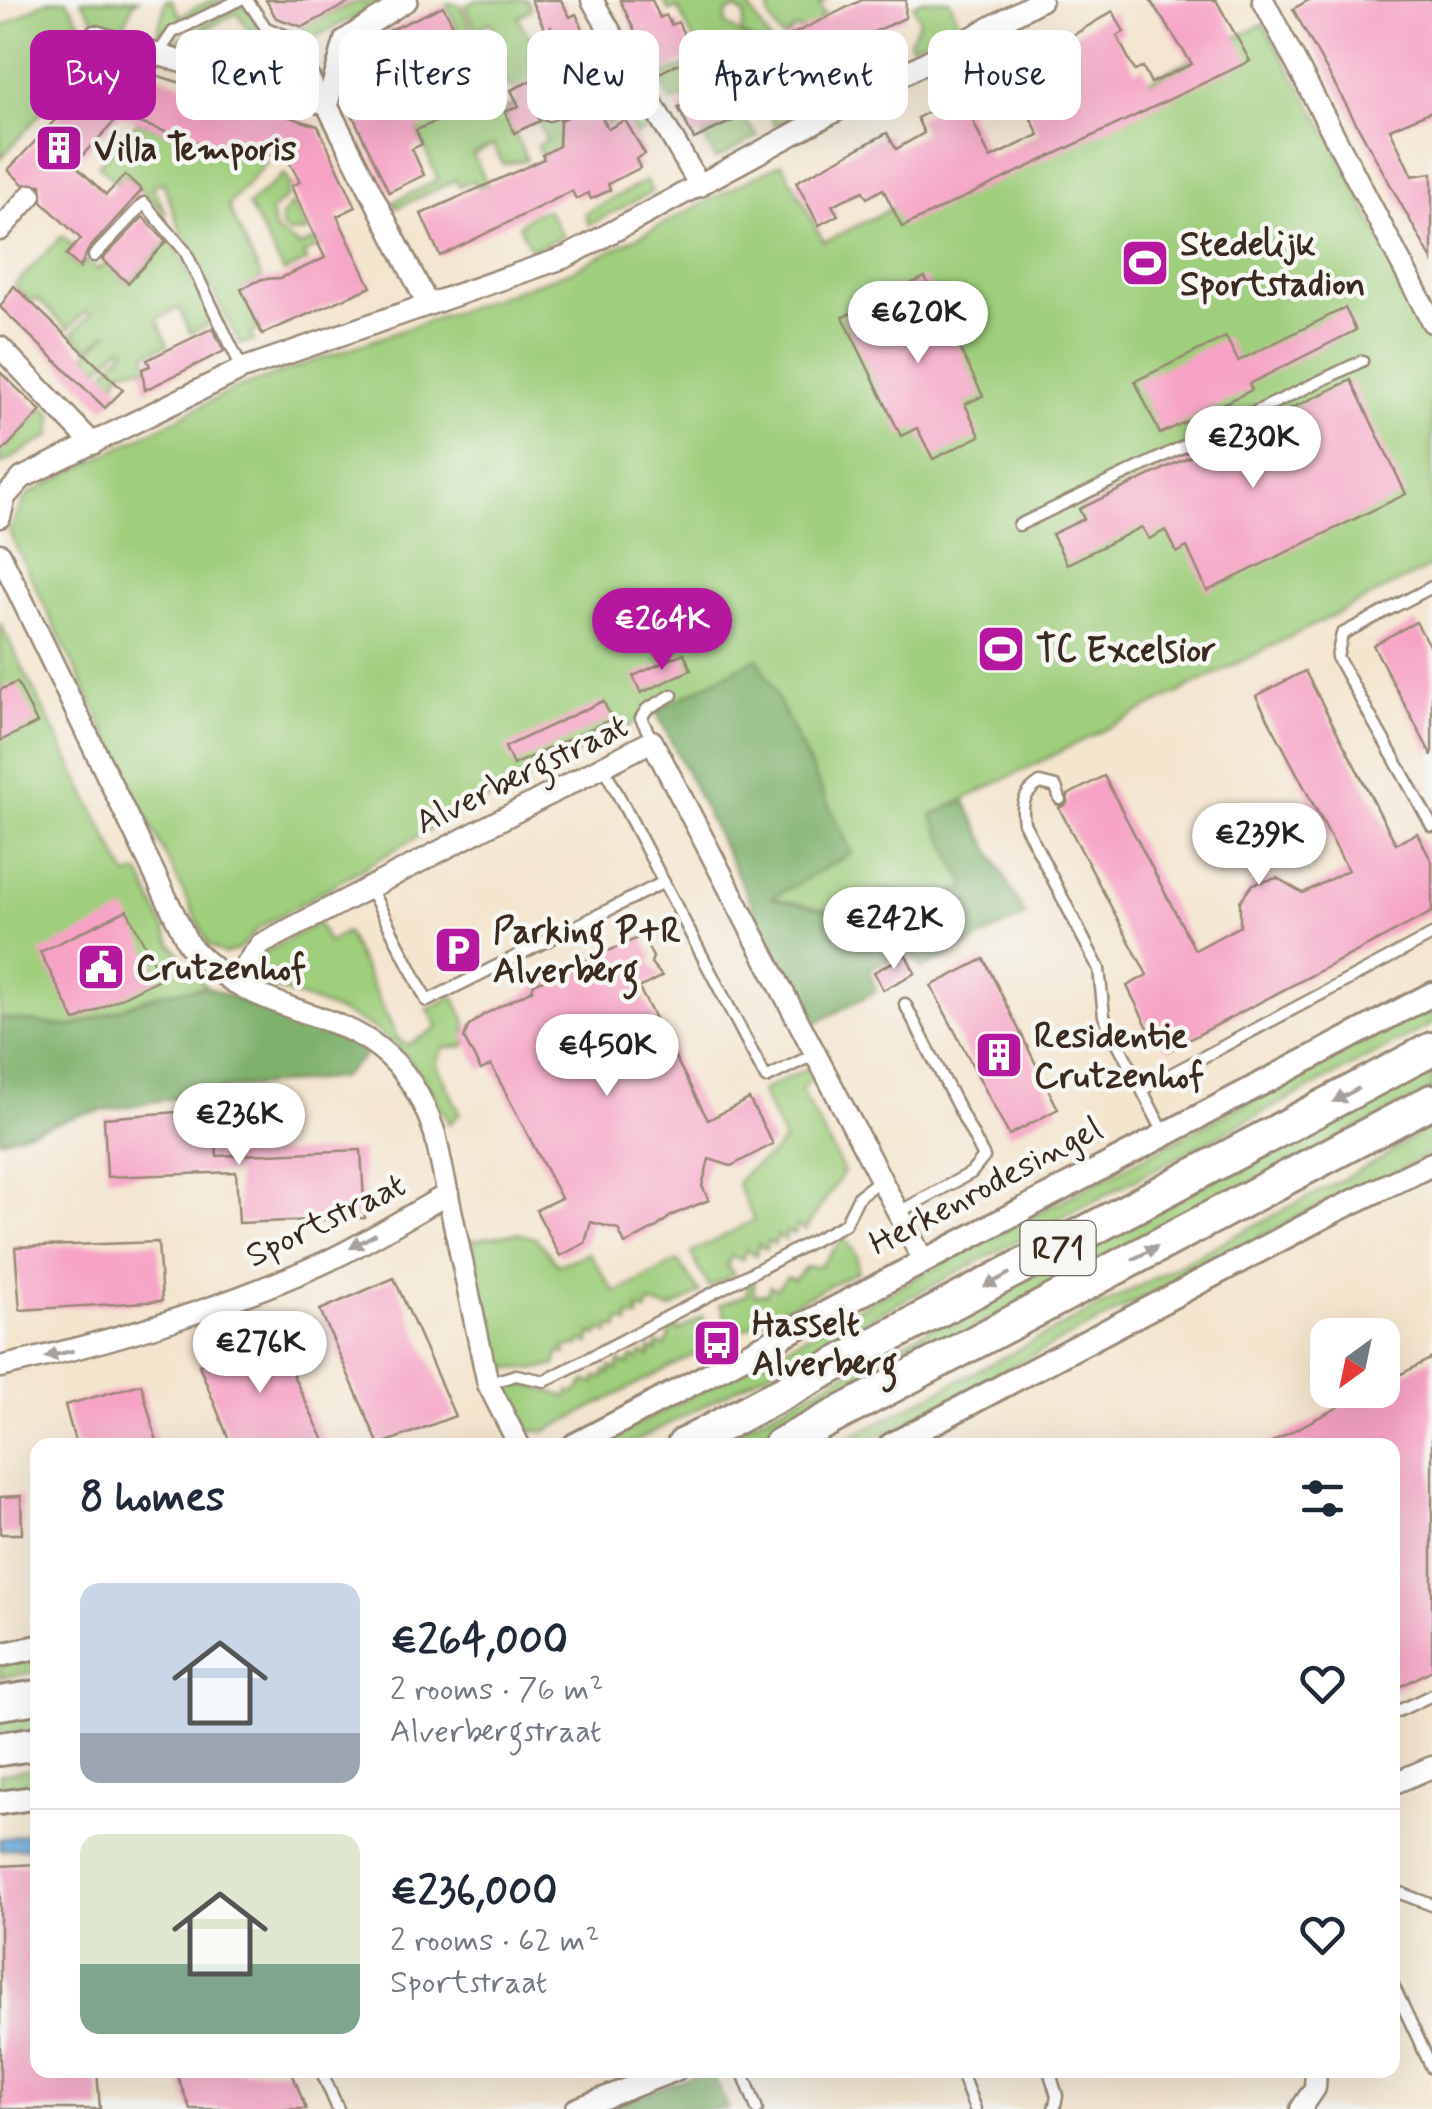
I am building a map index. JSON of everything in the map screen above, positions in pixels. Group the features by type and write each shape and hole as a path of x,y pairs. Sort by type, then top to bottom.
{"highway":[{"name":"R71","path":"697,1438 1432,1049"},
{"name":"R71","path":"793,1438 1432,1102"},
{"path":"0,1703 30,1698"},
{"path":"0,1748 30,1744"}],"street":[{"path":"406,0 345,40 327,105 427,303"},
{"path":"592,0 610,30"},
{"path":"0,517 6,497 22,478 242,369 566,257 1041,0"},
{"path":"1263,0 1432,322"},
{"path":"157,54 327,105"},
{"path":"659,114 700,186"},
{"path":"0,230 31,195"},
{"path":"0,346 93,444"},
{"path":"0,554 189,945 210,968 270,1002 352,1028 402,1067 423,1096 488,1384 515,1438"},
{"name":"Alverbergstraat","path":"232,982 260,944 652,741 812,1055 924,1262"},
{"name":"Herkenrodesingel","path":"588,1438 1432,994"},
{"path":"905,1438 1334,1211 1432,1164"},
{"name":"Sportstraat","path":"0,1368 111,1342 323,1264 448,1194"},
{"path":"0,1655 30,1649"},
{"path":"1400,1781 1432,1767"},
{"path":"0,1804 30,1798"},
{"path":"576,2109 655,2078"},
{"path":"1301,2109 1314,2088 1315,2078"}],"lane":[{"path":"157,54 173,32 239,0"},
{"path":"247,0 266,28 297,40 327,105"},
{"path":"94,256 144,203 184,251 242,369"},
{"path":"1019,526 1362,361"},
{"path":"1432,587 1342,634 1337,657 1432,826"},
{"path":"652,741 641,718 646,709 672,695"},
{"path":"603,766 766,1078 812,1055"},
{"path":"1060,800 1056,787 1040,783 1028,790 1021,806 1024,823 1099,969 1104,1016 1166,1135"},
{"path":"369,885 427,1001 664,882"},
{"path":"1144,1088 1432,934"},
{"path":"897,1213 970,1174 984,1158 906,1004"},
{"path":"488,1384 516,1376 545,1381 844,1224 859,1196 880,1180"},
{"path":"1400,1710 1432,1695"},
{"path":"1400,1893 1432,1906"},
{"path":"1400,2000 1432,2068"},
{"path":"324,2078 338,2109"},
{"path":"745,2078 757,2109"},
{"path":"963,2078 976,2109"},
{"path":"1051,2078 1057,2096 1054,2109"}],"green space":[{"path":"48,0 67,0 84,29 30,30 30,120 35,120 0,159 0,28"},
{"path":"81,0 138,0 133,3 124,30 98,25"},
{"path":"166,0 171,0 180,16 211,0 224,0 157,35"},
{"path":"361,0 364,5 370,0 388,0 319,35 319,30 303,30 301,26"},
{"path":"477,0 527,0 531,9 518,17 527,35 527,93 511,90 507,81 507,30 495,30 491,22 476,29 465,6"},
{"path":"663,0 712,0 715,4 745,0 763,30 742,30 745,16 737,9 727,12 725,24 734,30 688,30 678,8 669,11"},
{"path":"783,0 826,0 819,5 825,14 820,18 823,23 812,30 777,30 769,17 769,8"},
{"path":"922,0 949,0 959,21 942,30 928,30 928,37 912,46 909,42 920,20 913,5"},
{"path":"446,4 460,5 472,30 459,30"},
{"path":"238,6 246,7 258,27 248,30 238,13 204,30 194,30"},
{"path":"1263,24 1330,136 1432,344 1432,563 1428,568 933,815 967,887 883,923 771,898 758,659 431,829 259,928 238,950 224,954 209,945 9,532 27,495 235,389 571,271 782,163 824,242 1070,120 1081,120 1081,114"},
{"path":"679,69 679,99 671,101 659,77"},
{"path":"507,117 527,160 503,164 493,145 473,154 488,186 478,188 474,180 459,186 456,180 396,208 393,202 438,180 414,120"},
{"path":"564,120 581,155 556,185 537,145 547,140 539,124"},
{"path":"628,120 643,120 648,129 636,135"},
{"path":"735,120 744,120 758,136 716,159 703,136"},
{"path":"138,122 234,151 237,144 263,152 258,159 267,162 228,206 262,279 242,289 260,329 250,334 254,341 240,344 179,226 163,182 152,186 167,215 126,175 117,183 98,165"},
{"path":"284,174 291,186 286,189 289,195 271,211 274,230 300,246 329,235 332,241 303,254 307,261 284,272 248,205"},
{"path":"646,181 652,192 589,225 585,213"},
{"path":"292,203 308,232 289,233 281,226 281,217"},
{"path":"548,210 563,236 531,250 519,225 532,214"},
{"path":"62,236 74,247 67,256 79,268 87,260 98,270 106,263 128,283 168,241 177,249 213,322 190,333 179,308 157,319 168,345 145,354 150,366 121,370 115,383 104,373 126,349 122,346 100,368 86,355 109,332 88,348 73,333 91,314 86,311 68,329 38,299 30,301 14,286"},
{"path":"45,407 53,415 51,435 0,465 0,454"},
{"path":"0,623 127,876 140,873 171,943 206,987 162,993 72,1027 0,1018"},
{"path":"758,658 852,853 772,898 883,923 966,887 932,815 964,800 1025,916 921,969 909,949 869,969 876,991 812,1025 656,711"},
{"path":"318,923 328,942 346,932 398,1039 407,1045 438,1028 428,1009 454,996 466,1022 465,1046 443,1048 436,1063 460,1113 449,1124 431,1090 395,1045 353,1018 264,984 259,969 265,952"},
{"path":"206,987 353,1044 366,1055 340,1078 230,1088 80,1115 0,1140 0,1018 72,1027 162,993"},
{"path":"1432,1005 1432,1024 641,1438 612,1438"},
{"path":"1432,1065 1432,1090 762,1438 722,1438"},
{"path":"808,1068 812,1078 801,1090 844,1172 805,1230 797,1225 795,1234 786,1232 785,1240 777,1235 775,1244 767,1241 766,1250 758,1244 756,1255 746,1249 742,1260 731,1256 727,1266 734,1274 709,1287 691,1253 754,1220 737,1184 784,1140 761,1091"},
{"path":"1432,1123 1432,1152 1368,1189 1344,1193 875,1438 849,1438 1383,1158"},
{"path":"517,1233 536,1238 558,1265 589,1253 615,1293 678,1261 700,1293 670,1309 649,1303 646,1311 638,1309 638,1318 629,1316 628,1324 620,1320 618,1329 610,1326 609,1334 601,1329 598,1336 591,1333 589,1343 581,1340 579,1346 564,1347 566,1354 559,1352 556,1365 497,1368 480,1311 472,1240"},
{"path":"844,1238 857,1256 858,1271 734,1334 720,1305 748,1294 746,1286 754,1282 754,1295 767,1294 770,1286 776,1289 787,1277 794,1280 805,1267 820,1266"},
{"path":"702,1317 720,1341 545,1432 530,1430 505,1390 517,1382 567,1397 569,1391 575,1393 587,1381 594,1384 596,1377 603,1378 605,1371 610,1374 610,1367 618,1370 619,1362 629,1365 632,1357 638,1360 641,1353 650,1356 650,1349 657,1351 657,1344 666,1346 674,1322 679,1331"},
{"path":"30,1660 30,1673 0,1677 0,1664"},
{"path":"30,1713 30,1730 0,1736 0,1717"},
{"path":"30,1769 30,1786 0,1790 0,1774"},
{"path":"689,2078 714,2078 728,2109 605,2109"}],"water":[{"path":"30,1833 30,1848 0,1850 0,1839"}],"building":[{"name":"Villa Temporis","path":"266,0 354,0 303,27 276,18"},
{"path":"531,0 561,0 570,17 576,14 583,30 551,27 545,30"},
{"path":"620,0 652,0 660,18 666,15 671,25 678,22 682,30 679,63 659,73 659,30 634,30"},
{"path":"862,0 906,0 905,18 878,30 801,30"},
{"path":"1150,0 1216,0 1250,61 902,227 883,189 867,198 863,191 832,205 838,215 819,225 796,182 887,133 896,149 924,133 917,118 928,112 928,120 973,120 990,158 1039,135 1032,120 1081,120 1081,30 1113,11 1124,32 1117,36 1135,71 1143,67 1151,83 1192,64"},
{"path":"1309,0 1432,0 1432,111 1390,129 1412,176 1432,173 1432,260 1293,9"},
{"path":"443,6 456,30 390,30"},
{"path":"156,75 176,81 176,120 299,120 318,126 356,207 337,216 371,287 262,334 241,289 262,279 281,278 325,258 291,186 300,182 288,160 236,145 234,151 207,146 132,120 156,120"},
{"path":"527,82 527,120 540,121 514,133 507,111 519,106 511,90"},
{"path":"55,120 116,120 74,164 106,195 125,175 142,190 88,250 80,268 66,255 81,239 42,202 41,185 23,184 8,170"},
{"path":"355,120 440,120 416,130 422,144 412,149 424,175 389,192"},
{"path":"560,120 604,120 608,129 625,120 645,154 636,159 640,168 608,184 610,190 591,199 588,193 576,199 572,191 440,256 421,214 544,159 542,155 559,146"},
{"path":"684,120 734,120 694,139"},
{"path":"143,217 166,242 128,283 102,260"},
{"path":"925,277 983,396 965,404 980,436 933,459 917,428 901,436 843,317"},
{"path":"14,286 123,390 105,408 0,307"},
{"path":"1345,308 1356,330 1249,384 1252,390 1160,434 1135,381 1226,337 1238,361"},
{"path":"213,328 224,351 145,390 142,369 150,366 147,360"},
{"path":"0,372 41,411 0,454"},
{"path":"1351,380 1406,494 1207,591 1187,547 1177,553 1166,530 1149,539 1142,527 1067,564 1052,534 1084,519 1079,509"},
{"path":"1416,622 1432,651 1432,756 1373,645"},
{"path":"684,653 691,670 641,693 633,676"},
{"path":"1305,671 1396,844 1417,833 1432,862 1432,912 1169,1050 1161,1037 1154,1040 1127,986 1147,975 1059,808 1067,804 1068,795 1104,776 1195,950 1240,926 1240,901 1253,884 1277,878 1303,893 1348,870 1256,696"},
{"path":"17,682 37,723 0,741 0,690"},
{"path":"603,701 612,719 513,765 505,747"},
{"name":"Crutzenhof","path":"127,910 161,978 75,1021 40,952"},
{"path":"642,936 653,957 651,963 662,976 639,988 708,1120 749,1099 773,1144 731,1166 709,1159 702,1186 709,1200 672,1215 625,1244 618,1229 591,1222 585,1243 560,1256 536,1210 561,1198 491,1065 481,1070 464,1038 468,1027 483,1015 532,990 534,984"},
{"path":"906,955 915,973 883,990 874,972"},
{"name":"Residentie Crutzenhof","path":"984,959 1058,1109 1009,1135 931,986"},
{"path":"213,1109 217,1156 361,1150 365,1218 239,1223 236,1172 107,1177 104,1118"},
{"path":"158,1242 162,1301 20,1310 15,1247"},
{"path":"394,1278 455,1416 397,1438 376,1438 320,1310"},
{"path":"271,1329 323,1438 228,1438 199,1365"},
{"path":"1432,1358 1432,1670 1400,1687 1400,1438 1279,1438 1337,1408 1400,1408 1400,1375"},
{"path":"141,1384 156,1438 74,1438 65,1405"},
{"path":"21,1496 22,1534 0,1534 0,1497"},
{"path":"30,1864 30,2078 98,2078 100,2109 0,2109 0,1866"},
{"path":"178,2078 294,2078 306,2109 190,2109"}],"place":[{"name":"Villa Temporis","path":"59,148"},
{"name":"Stedelijk Sportstadion","path":"1145,263"},
{"name":"TC Excelsior","path":"1001,649"},
{"name":"Parking P+R Alverberg","path":"458,950"},
{"name":"Crutzenhof","path":"101,967"},
{"name":"Residentie Crutzenhof","path":"999,1055"},
{"name":"Hasselt Alverberg","path":"717,1343"}]}
